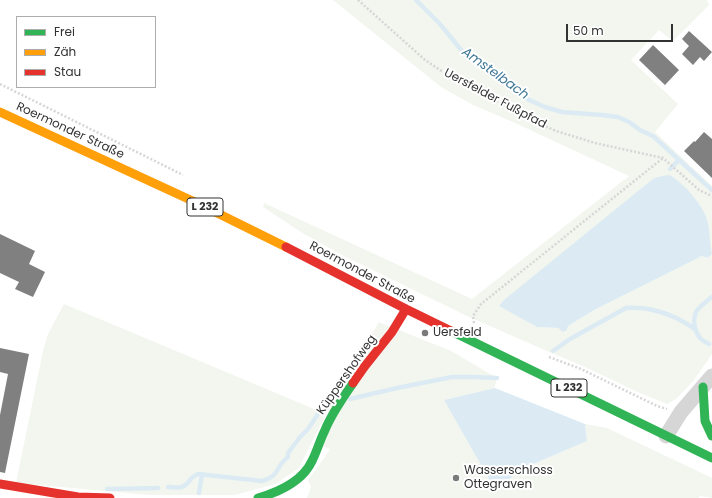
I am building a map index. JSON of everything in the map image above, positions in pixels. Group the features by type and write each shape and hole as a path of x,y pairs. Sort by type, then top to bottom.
{"main road":[{"name":"Roermonder Straße","path":"0,112 197,203 406,309 712,458"},
{"name":"Küppershofweg","path":"258,498 270,495 288,486 302,476 312,462 325,429 342,399 365,366 392,332 406,309"},
{"path":"707,382 705,421 712,436"},
{"path":"0,484 78,497 110,498"}],"street":[{"path":"666,436 681,412 707,382"}],"path":[{"name":"Uersfelder Fußpfad","path":"358,0 425,60 446,74 525,117 556,131 595,143 663,158 676,168 698,190 712,196"},
{"path":"474,323 473,316 481,304 663,158"}],"shaded area":[{"path":"333,0 707,0 709,5 673,41 659,30 631,60 678,104 655,132 712,186 712,254 712,354 694,380 676,399 667,404 467,316 344,256 304,234 263,207 264,203 472,299 629,176 473,105 441,87","holes":["654,178 675,178 696,199 712,254 708,258 702,256 596,309 568,326 567,330 563,331 558,328 537,327 623,204"]},
{"path":"669,175 686,188 704,212 708,223 712,254 708,258 702,256 596,309 568,326 567,330 563,332 558,328 537,327 499,306 504,300 654,178"},
{"path":"64,304 326,414 299,468 275,484 235,495 150,495 16,483 43,351 48,334"},
{"path":"379,322 451,351 497,378 495,388 444,400 473,448 504,486 517,471 587,441 585,424 607,428 712,478 712,498 701,496 698,498 307,498 311,487 308,480 330,449 315,444 328,414 325,401 360,353"},
{"path":"495,388 585,424 587,441 517,471 504,486 492,484 444,400"}],"building":[{"path":"689,31 712,52 704,61 700,57 693,65 682,54 689,46 682,39"},
{"path":"653,45 679,70 665,85 639,60"},
{"path":"704,132 712,139 712,178 684,151"},
{"path":"0,234 35,251 29,264 45,272 33,297 15,289 19,282 0,273"},
{"path":"0,348 29,354 5,473 0,472 0,415 8,374 0,372"}],"waterway":[{"name":"Amstelbach","path":"416,0 440,24 462,51 491,69 505,84 527,99 545,107 562,112 618,117 629,122 640,130 653,136 712,190"},
{"path":"670,169 679,160"},
{"name":"Amstelbach","path":"709,344 702,340 697,333 694,319 696,312 712,297"},
{"path":"553,351 570,339 626,308 642,308 661,312 678,319 695,329"},
{"path":"350,399 452,377 497,378"},
{"path":"168,487 182,487 192,477 198,474 262,481 268,479 275,474 284,460 288,457 288,453 308,429 320,411 328,402 334,400"},
{"path":"199,493 202,474"},
{"path":"107,489 158,488"}],"traffic: fast":[{"path":"451,331 712,458"},
{"path":"258,498 274,493 289,485 302,475 308,468 331,418 353,383"},
{"path":"703,387 705,421 712,436"}],"traffic: slow":[{"path":"0,112 197,203 286,247"}],"traffic: jam":[{"path":"286,247 451,331"},
{"path":"353,383 392,332 406,309"},
{"path":"0,484 78,497 110,498"}],"place":[{"name":"Uersfeld","path":"425,333"},
{"name":"Wasserschloss Ottegraven","path":"456,478"}]}
